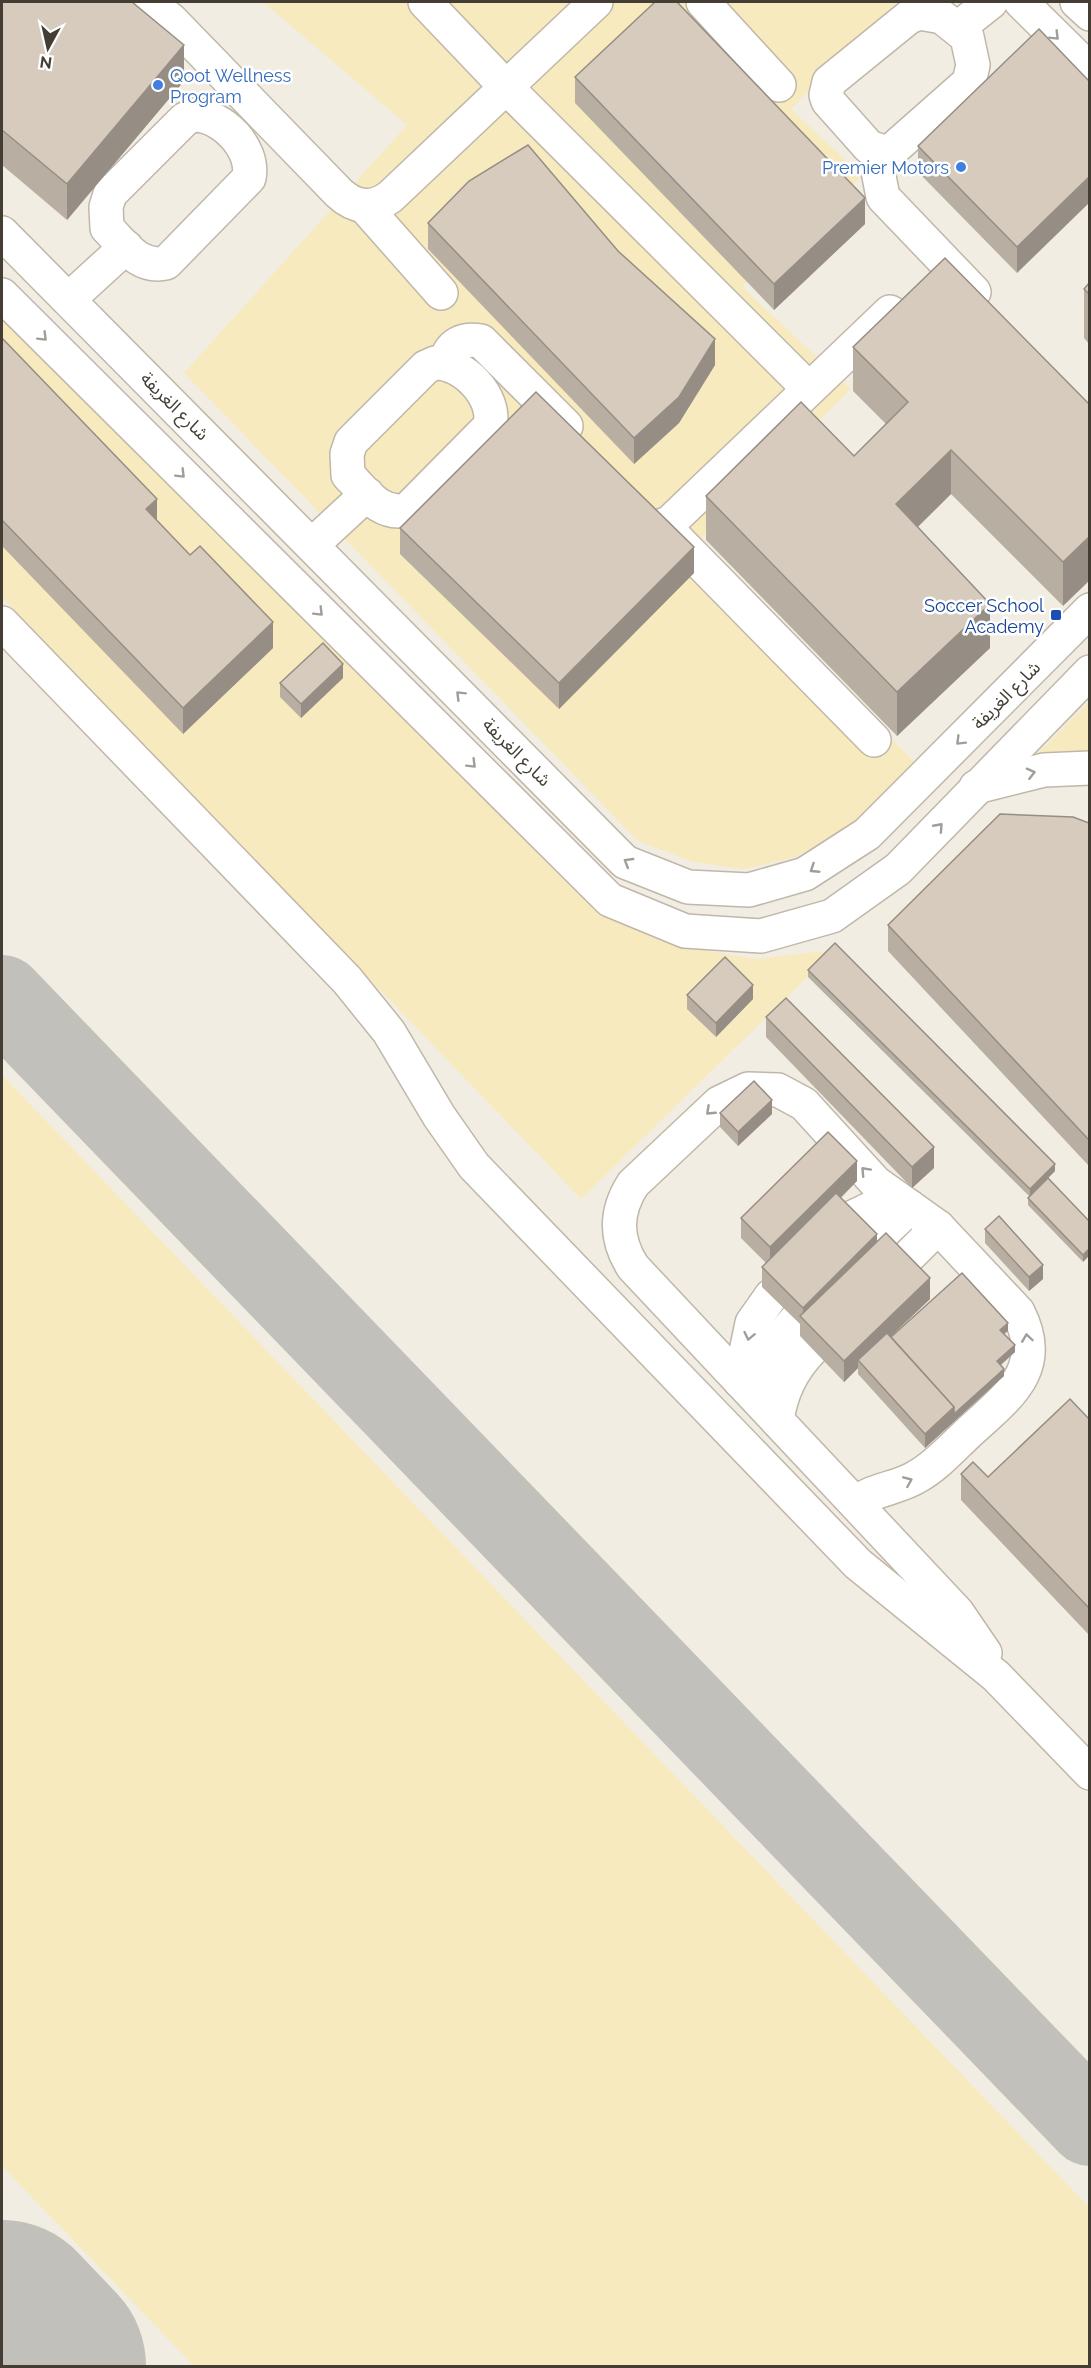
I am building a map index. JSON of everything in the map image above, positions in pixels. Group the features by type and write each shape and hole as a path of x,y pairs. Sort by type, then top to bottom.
{"street":[{"path":"148,2 171,20 346,200 365,207 374,206 390,197 596,2"},
{"path":"425,2 506,87 809,389"},
{"path":"703,2 780,86"},
{"path":"958,28 991,2"},
{"path":"1022,2 1089,70"},
{"path":"1077,2 1089,14"},
{"path":"920,13 942,17 967,37 972,51 973,65 969,82 892,150 884,152 869,147 828,101 826,95 829,82 909,17 920,13"},
{"path":"204,115 233,84"},
{"path":"194,115 204,115 213,119 238,141 249,159 249,178 166,263 149,264 126,247 107,228 106,207 110,195 185,119 194,115"},
{"path":"884,152 878,171 883,197 945,259 991,311"},
{"path":"365,207 441,293"},
{"name":"شارع الغريفة","path":"2,233 625,862 688,887 749,891 805,874 867,834 1089,610"},
{"path":"69,299 126,247"},
{"path":"665,527 945,259"},
{"path":"2,295 610,900 685,931 761,936 832,916 898,869 974,788 1089,672"},
{"path":"445,363 452,346 460,341 470,339 481,341 590,450"},
{"path":"445,363 455,366 480,389 490,406 490,426 484,435 407,510 398,512 383,509 348,475 347,454 351,442 426,367 445,363"},
{"path":"312,545 367,494"},
{"path":"640,501 874,740"},
{"path":"2,623 347,980 389,1032 450,1133 481,1173 858,1564 996,1676 1089,1773"},
{"path":"974,788 1044,770 1089,768"},
{"path":"855,1503 876,1490 909,1481 928,1470 1007,1397 1025,1372 1029,1341 1018,1312 938,1227 876,1183 804,1104 785,1093 764,1088 748,1089 719,1102 633,1184 625,1196 618,1222 624,1254 633,1268 957,1612 979,1642 996,1676"},
{"path":"844,1221 902,1202"},
{"path":"869,1246 902,1202"},
{"path":"898,1266 938,1227"},
{"path":"747,1388 752,1323 771,1296"},
{"path":"747,1388 774,1345 796,1320"},
{"path":"777,1420 786,1387 794,1371 812,1349"}],"sand":[{"path":"263,2 897,2 791,109 862,176 742,287 851,389 694,545 914,761 860,819 796,857 744,869 693,862 638,841 184,373 407,125"},
{"path":"2,317 598,904 672,945 755,959 835,950 581,1199 2,597"},
{"path":"1089,702 1089,753 1028,763"},
{"path":"2,1075 1089,2207 1089,2366 194,2366 2,2166"}],"building":[{"path":"2,2 132,2 184,45 67,184 2,130"},
{"path":"655,2 677,2 865,198 774,284 575,77"},
{"path":"1039,29 1089,81 1089,177 1017,247 918,146"},
{"path":"528,145 618,251 715,339 679,397 634,438 428,223 469,181"},
{"path":"945,258 1089,404 1089,537 1063,562 951,450 896,504 990,604 897,692 706,496 801,402 854,456 908,402 853,347"},
{"path":"1089,283 1089,294 1084,289"},
{"path":"2,338 157,499 146,509 190,555 200,546 273,622 183,708 2,520"},
{"path":"536,392 694,547 559,683 400,528"},
{"path":"323,643 343,664 301,704 280,683"},
{"path":"1000,814 1073,817 1089,823 1089,1140 888,925"},
{"path":"835,943 1055,1164 1030,1189 808,970"},
{"path":"725,957 753,985 716,1023 687,995"},
{"path":"786,998 934,1147 912,1167 766,1017"},
{"path":"754,1081 772,1100 738,1132 720,1113"},
{"path":"828,1132 857,1161 770,1247 741,1218"},
{"path":"1048,1178 1089,1221 1089,1249 1083,1255 1028,1198"},
{"path":"836,1193 877,1234 803,1308 762,1267"},
{"path":"999,1216 1043,1265 1029,1277 985,1229"},
{"path":"886,1233 930,1278 844,1361 800,1316"},
{"path":"962,1273 1008,1323 1000,1330 1015,1345 997,1361 1004,1369 954,1414 954,1407 891,1337"},
{"path":"887,1333 954,1407 925,1434 858,1360"},
{"path":"1070,1399 1089,1419 1089,1608 961,1474 973,1462 988,1477"}],"taxiway":[{"path":"2,997 1090,2124"}],"runway":[{"path":"2,2325 41,2366"}],"place":[{"name":"Qoot Wellness Program","path":"158,85"},
{"name":"Premier Motors","path":"961,167"},
{"name":"Soccer School Academy","path":"1056,615"}]}
